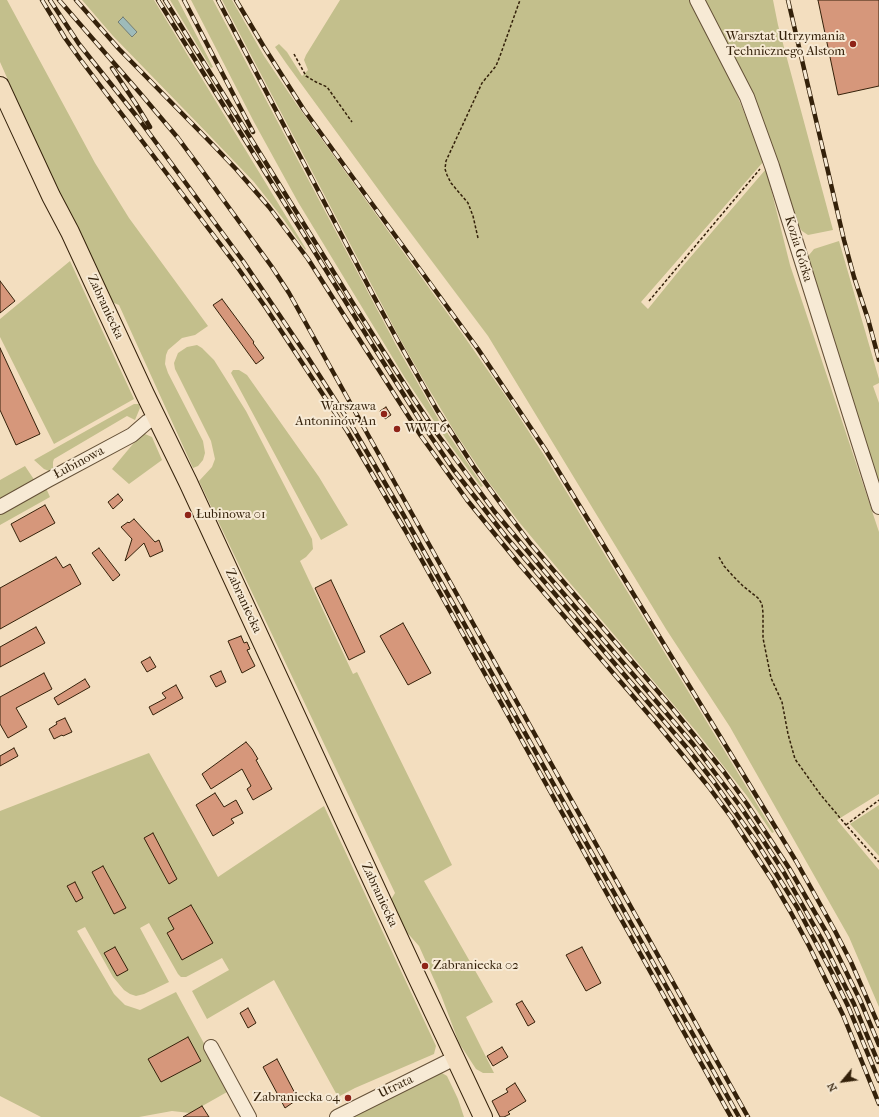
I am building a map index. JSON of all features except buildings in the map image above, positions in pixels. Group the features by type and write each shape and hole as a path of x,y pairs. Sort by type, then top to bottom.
{"main road":[{"name":"Zabraniecka","path":"0,86 188,482 483,1117"}],"street":[{"name":"Kozia Górka","path":"697,0 747,97 770,160 879,507"},
{"name":"Łubinowa","path":"0,508 48,480 132,435 147,422 157,418"},
{"path":"211,1047 249,1117"},
{"name":"Utrata","path":"338,1117 455,1058"}],"path":[{"path":"478,238 473,216 468,203 450,183 445,169 446,161 482,83 496,66 520,0"},
{"path":"294,54 306,76 327,88 352,122"},
{"path":"648,301 756,173 770,160"},
{"path":"719,557 724,566 734,577 758,598 762,604 764,613 763,638 771,678 782,702 788,734 795,759 820,794 879,862"},
{"path":"846,825 879,800"}],"shaded area":[{"path":"0,0 7,0 95,163 129,218 208,326 195,335 182,338 168,350 165,364 168,373 203,441 205,453 203,460 198,466 193,468 119,305 114,303 106,291 0,62"},
{"path":"82,0 154,0 306,249 305,250 254,182 113,36"},
{"path":"170,0 178,0 213,67 211,68"},
{"path":"191,0 213,0 396,345 440,422 483,486 481,487 450,445 405,378 298,202 254,122"},
{"path":"222,0 232,0 264,56 297,105 507,398 544,455 774,832 772,833 747,796 696,731 519,522 487,480 456,434 400,339"},
{"path":"340,0 692,0 721,56 764,161 641,302 648,309 766,169 790,265 879,532 879,794 837,820 879,870 879,1007 849,937 730,727 666,629 488,336 389,204 275,47 279,44 287,52 302,76 308,70 304,60 306,55"},
{"path":"702,0 773,0 778,25 833,230 808,235 802,231 795,221"},
{"path":"839,241 879,379 879,383 873,386 879,403 879,490 807,263 809,255 814,249"},
{"path":"70,261 134,399 54,444 0,337 0,319"},
{"path":"197,345 214,360 246,411 312,539 313,549 300,561 353,674 357,672 452,865 424,881 493,1002 466,1017 494,1073 483,1073 476,1069 459,1043 441,995 419,946 403,928 390,901 395,893 199,481 212,467 215,459 211,441 175,369 174,363 178,353 187,347"},
{"path":"233,370 239,370 247,375 319,477 348,525 321,540 231,373"},
{"path":"134,404 139,404 140,408 135,420 127,416 54,459 53,471 44,469 34,460"},
{"path":"143,432 152,437 162,460 129,484 112,469"},
{"path":"25,466 37,484 0,503 0,480"},
{"path":"46,488 50,497 0,525 0,514"},
{"path":"149,753 218,877 324,806 436,1046 434,1054 355,1088 338,1097 274,980 207,1019 192,991 229,970 222,958 186,977 181,977 149,923 140,928 169,982 144,994 136,996 124,990 113,977 85,927 77,931 114,994 125,1005 140,1010 176,992 207,1049 205,1051 227,1092 190,1113 172,1111 139,1117 41,1117 0,1096 0,811"},
{"path":"879,805 879,856 850,824"},
{"path":"442,1073 447,1076 458,1099 464,1117 349,1117 429,1077"}],"water":[{"path":"123,17 137,32 132,37 118,22"}],"railway":[{"path":"42,0 65,38 80,59 233,261 266,308 347,431 405,530 731,1117"},
{"path":"50,0 79,44 138,118 243,261 353,428 403,514 739,1117"},
{"path":"59,0 178,138 272,267 289,293 748,1117"},
{"path":"76,0 119,49 236,169 269,207 308,259 421,436 467,500 520,565 657,724 708,786 731,817 772,880 809,946 843,1015 879,1104"},
{"path":"158,0 375,349 421,422 453,469 507,538 688,749 714,782 757,843 797,907 832,973 848,1006 879,1081"},
{"path":"165,0 354,305 438,435 494,511 693,744 740,806 763,840 783,871 821,938 854,1004 878,1062"},
{"path":"184,0 253,132"},
{"path":"218,0 372,293 437,410 474,467 530,543 673,709 724,772 747,804 789,868 828,935 860,1000 879,1045"},
{"path":"236,0 304,110 478,349 545,449 796,861 851,962 879,1026"},
{"path":"788,0 844,240 879,360"},
{"path":"112,68 150,127"}],"place":[{"name":"Warsztat Utrzymania Technicznego Alstom","path":"853,44"},
{"name":"Warszawa Antoninów An","path":"384,414"},
{"name":"WWT6","path":"397,429"},
{"name":"Łubinowa 01","path":"188,515"},
{"name":"Zabraniecka 02","path":"425,966"},
{"name":"Zabraniecka 04","path":"348,1098"}]}
